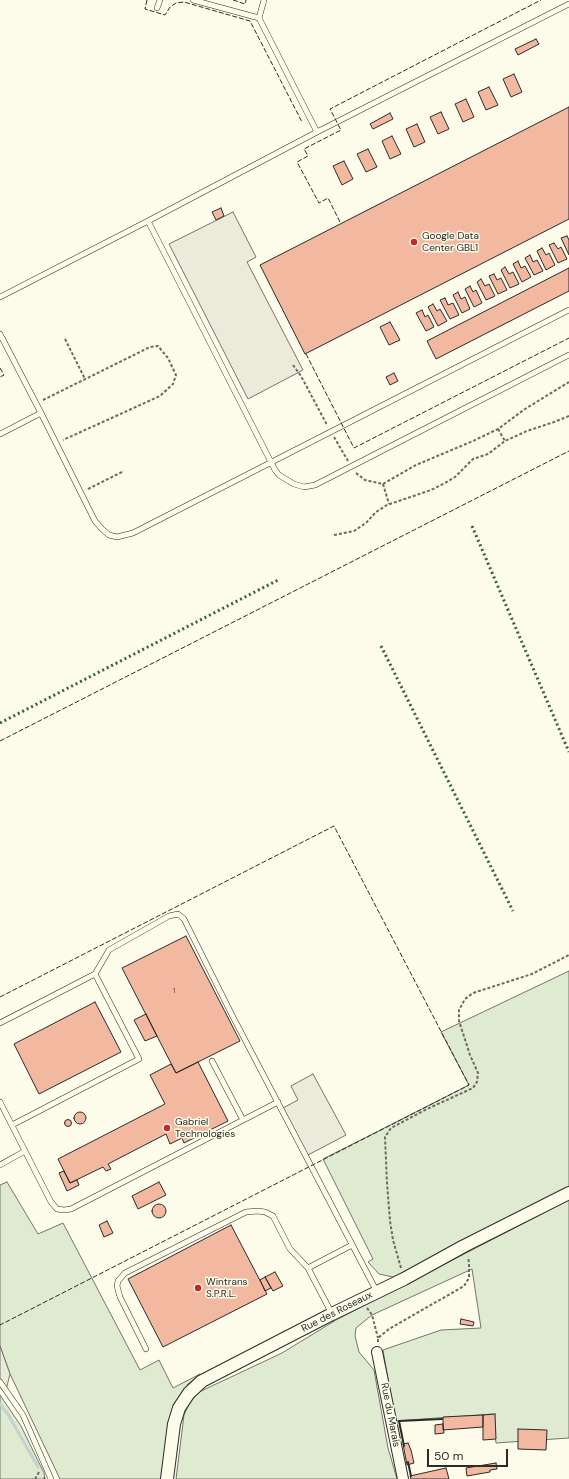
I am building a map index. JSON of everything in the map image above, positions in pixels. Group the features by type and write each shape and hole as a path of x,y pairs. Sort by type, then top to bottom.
{"street":[{"name":"Rue des Roseaux","path":"167,1479 174,1424 179,1408 189,1393 202,1381 359,1300 404,1279 464,1246 569,1193"},
{"name":"Rue du Marais","path":"378,1352 403,1479"}],"lane":[{"path":"157,8 160,0"},
{"path":"193,0 259,18"},
{"path":"264,0 259,18 317,132"},
{"path":"0,297 317,132 569,4"},
{"path":"148,221 275,470 279,475 294,484 304,487 315,485 569,355"},
{"path":"0,334 42,413 98,525 109,535 117,537 133,533 569,310"},
{"path":"0,434 42,413"},
{"path":"0,1023 95,974 109,950 169,916 178,914 184,919 377,1292"},
{"path":"12,1125 139,1059 95,974"},
{"path":"212,1061 244,1120"},
{"path":"0,1102 51,1202 58,1209 64,1210 71,1209 278,1102"},
{"path":"0,1165 25,1151"},
{"path":"146,1349 120,1297 117,1286 118,1281 125,1273 246,1212 258,1210 273,1216 290,1249 308,1268 332,1314"},
{"path":"308,1268 352,1245"},
{"path":"0,1382 23,1415 51,1479"}],"path":[{"path":"65,339 85,379"},
{"path":"36,403 150,347 158,346 168,358 176,375 173,384 160,396 56,442"},
{"path":"334,535 354,531 366,523 376,512 389,504 431,490 445,483 455,477 472,459 488,454 505,441 527,431 569,416"},
{"path":"498,429 505,441"},
{"path":"81,493 124,471"},
{"path":"383,484 389,504"},
{"path":"404,1279 399,1256 393,1240 390,1221 385,1137 391,1128 427,1109 454,1098 473,1088 477,1082 478,1073 470,1055 459,1021 460,1010 465,1000 473,993 532,974 569,955"},
{"path":"378,1338 389,1329 464,1286 469,1278 470,1263 464,1246"},
{"path":"359,1300 372,1315 378,1338 378,1352"}],"green space":[{"path":"569,971 569,1188 393,1277 379,1274 368,1262 373,1259 323,1159 469,1085 441,1032"},
{"path":"7,1182 38,1234 63,1223 140,1370 159,1360 173,1388 200,1374 188,1384 174,1405 169,1423 161,1479 60,1479 10,1374 0,1346 0,1185"},
{"path":"569,1200 569,1438 496,1443 493,1414 395,1421 383,1350 441,1330 481,1328 472,1269 372,1315 356,1328 355,1336 359,1352 374,1370 388,1448 397,1479 176,1479 184,1415 190,1402 199,1392 282,1353 336,1320"},
{"path":"0,1395 21,1426 44,1473 45,1479 0,1479"}],"shaded area":[{"path":"233,212 256,257 247,262 303,370 248,399 169,244"},
{"path":"313,1074 346,1135 306,1156 281,1109 298,1100 291,1086"},
{"path":"0,1346 10,1374 6,1390 0,1382"}],"building":[{"path":"536,39 539,44 518,55 515,49"},
{"path":"514,74 522,92 511,97 503,79"},
{"path":"489,87 498,105 486,110 478,92"},
{"path":"466,99 474,117 463,122 455,104"},
{"name":"Google Data Center GBL1","path":"569,107 569,219 305,354 260,265"},
{"path":"441,112 449,129 438,134 430,117"},
{"path":"390,113 393,119 373,129 370,124"},
{"path":"417,124 425,142 414,147 406,129"},
{"path":"392,136 401,154 390,159 382,141"},
{"path":"368,149 377,167 366,172 357,154"},
{"path":"344,161 353,179 342,185 333,166"},
{"path":"221,208 224,216 216,220 212,212"},
{"path":"567,236 569,240 569,255 561,238"},
{"path":"554,243 558,249 561,247 567,259 558,263 549,245"},
{"path":"542,248 546,255 549,253 555,265 546,270 537,251"},
{"path":"530,255 533,262 537,260 543,271 534,275 525,258"},
{"path":"518,261 521,268 525,266 531,277 522,282 513,264"},
{"path":"505,267 509,274 513,272 519,284 510,288 501,270"},
{"path":"569,268 569,291 436,359 427,341"},
{"path":"494,274 497,280 501,278 507,290 498,294 489,276"},
{"path":"481,279 485,286 489,284 495,296 486,300 477,282"},
{"path":"470,286 473,292 476,290 482,303 474,307 465,289"},
{"path":"458,292 461,299 465,297 470,309 462,313 453,295"},
{"path":"445,298 448,305 453,303 459,315 450,319 440,300"},
{"path":"433,304 437,311 440,309 447,321 438,326 428,307"},
{"path":"422,310 425,317 428,315 434,327 426,331 416,313"},
{"path":"390,322 400,340 389,345 380,327"},
{"path":"394,373 398,381 390,385 386,377"},
{"path":"186,936 240,1041 176,1073 122,968"},
{"path":"95,1002 121,1052 39,1094 14,1044"},
{"path":"146,1014 157,1036 145,1041 134,1020"},
{"name":"Gabriel Technologies","path":"198,1062 228,1121 184,1143 182,1138 170,1144 166,1134 108,1164 111,1169 106,1171 103,1167 70,1183 58,1159 165,1104 150,1075 171,1064 176,1073"},
{"path":"80,1112 84,1114 86,1118 84,1122 80,1124 76,1122 74,1118 76,1114"},
{"path":"68,1119 71,1120 71,1126 68,1127 65,1126 64,1123 65,1120"},
{"path":"64,1171 70,1183 77,1180 79,1185 67,1191 59,1173"},
{"path":"159,1182 166,1195 138,1209 132,1196"},
{"path":"156,1204 162,1204 166,1208 166,1214 162,1218 156,1218 152,1214 152,1208"},
{"path":"107,1221 113,1233 104,1237 99,1225"},
{"name":"Wintrans S.P.R.L.","path":"231,1225 267,1294 163,1347 128,1279"},
{"path":"275,1272 283,1286 273,1291 265,1277"},
{"path":"265,1277 271,1288 265,1291 260,1280"},
{"path":"461,1319 474,1322 473,1326 460,1324"},
{"path":"495,1414 496,1439 483,1440 483,1415"},
{"path":"483,1415 483,1427 443,1430 443,1417"},
{"path":"443,1424 444,1433 435,1434 435,1425"},
{"path":"518,1429 547,1430 546,1450 518,1449"},
{"path":"408,1443 414,1463 407,1465 403,1444"},
{"path":"496,1463 497,1469 490,1470 490,1472 467,1476 466,1468"},
{"path":"446,1468 449,1479 411,1479 410,1476"}],"waterway":[{"path":"0,1404 9,1416 38,1467"}],"hedge":[{"path":"472,526 569,752"},
{"path":"0,723 280,579"},
{"path":"381,646 513,911"}],"fence":[{"path":"147,0 145,9 165,15 170,7 176,3 184,2 250,21 302,122"},
{"path":"233,0 245,4 246,0"},
{"path":"340,222 328,198 319,203 297,162 308,156 304,149 341,130 330,109 541,0"},
{"path":"306,354 354,448 569,338"},
{"path":"0,368 4,375 0,377"},
{"path":"0,741 569,451"},
{"path":"0,997 334,826 469,1085 0,1325"}],"wall":[{"path":"404,1446 399,1421 442,1419"},
{"path":"408,1462 411,1476"}],"place":[{"name":"Google Data Center GBL1","path":"414,242"},
{"name":"Gabriel Technologies","path":"167,1128"},
{"name":"Wintrans S.P.R.L.","path":"198,1288"}]}
